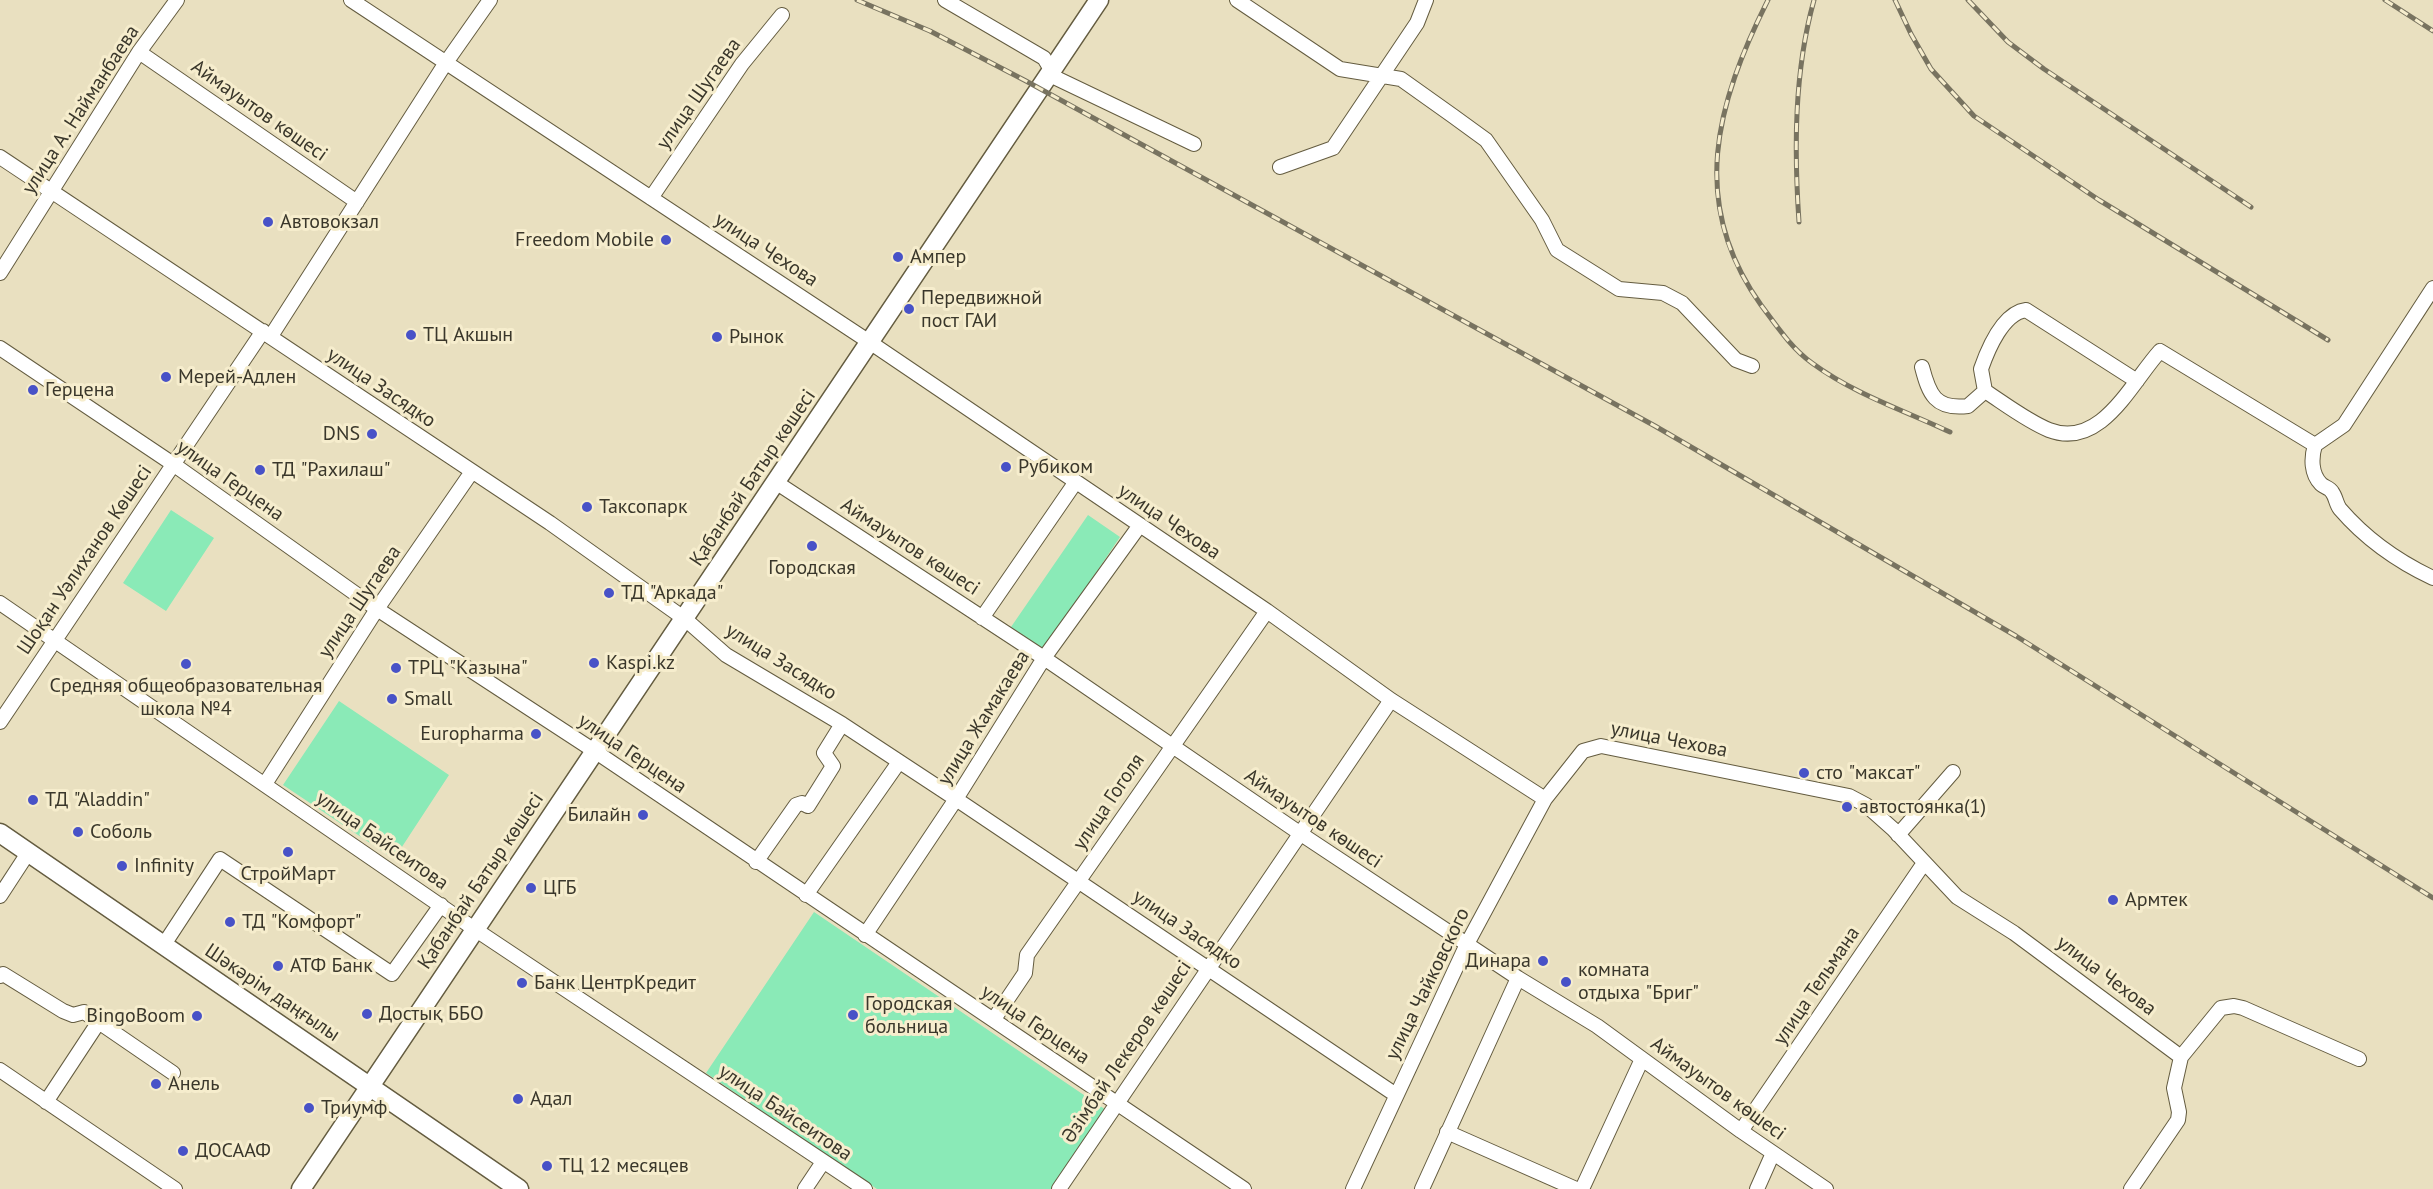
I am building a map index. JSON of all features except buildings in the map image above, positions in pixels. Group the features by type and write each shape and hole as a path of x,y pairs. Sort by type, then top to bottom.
{"main road":[{"name":"Қабанбай Батыр көшесі","path":"301,1189 686,619 1099,0"},
{"name":"Шәкәрім даңғылы","path":"2,834 519,1189"}],"street":[{"name":"улица А. Найманбаева","path":"0,273 31,228 49,191 139,52 177,0"},
{"name":"улица Чехова","path":"351,0 871,343 1267,611 1391,700 1545,799 1583,751 1601,746 1849,796 1866,805 1957,897 2014,933 2181,1057"},
{"path":"357,202 490,0"},
{"path":"945,0 1044,58 1056,78 1194,144"},
{"path":"1237,0 1340,69 1401,79 1485,140 1542,220 1557,250 1619,289 1664,293 1682,303 1736,360 1752,366"},
{"path":"1280,166 1333,148 1417,23 1426,0"},
{"name":"улица Шугаева","path":"651,198 742,64 782,15"},
{"name":"Аймауытов көшесі","path":"139,52 357,202"},
{"name":"улица Засядко","path":"0,157 471,473 550,523 686,619 726,655 842,724 1079,880 1396,1095"},
{"name":"Шоқан Уәлиханов Көшесі","path":"0,722 173,464 267,334 357,202"},
{"path":"2433,288 2344,425 2315,445 2312,456 2314,475 2321,484 2332,491 2338,507 2362,532 2393,555 2433,578"},
{"path":"2137,381 2026,310 2017,311 2009,317 1980,369 1985,391 2048,429 2069,435 2095,428 2137,381 2160,351 2315,445"},
{"name":"улица Герцена","path":"0,348 173,464 377,609 596,752 1244,1189"},
{"path":"1922,367 1928,391 1943,404 1968,406 1985,391"},
{"name":"улица Шугаева","path":"265,784 377,609 471,473"},
{"name":"Аймауытов көшесі","path":"777,483 1044,658 1170,747 1518,978 1597,1026 1773,1154 1827,1189"},
{"path":"982,618 1075,483"},
{"name":"улица Жамакаева","path":"865,935 956,799 1044,658 1140,525"},
{"name":"улица Байсеитова","path":"0,603 477,930 865,1189"},
{"name":"улица Гоголя","path":"994,1019 1025,973 1027,955 1267,611"},
{"name":"Әзімбай Лекеров көшесі","path":"1059,1189 1115,1103 1391,700"},
{"path":"756,862 795,805 802,803 808,806 833,766 824,753 842,724"},
{"path":"806,895 899,762"},
{"path":"1898,835 1953,772"},
{"name":"улица Чайковского","path":"1353,1189 1467,944 1545,799"},
{"path":"0,896 28,853"},
{"path":"163,946 220,859 392,974 441,905"},
{"name":"улица Тельмана","path":"1741,1131 1924,863"},
{"path":"0,976 3,974 63,1011 73,1015 84,1012 173,1073"},
{"path":"1422,1189 1518,978"},
{"path":"2131,1189 2178,1120 2180,1112 2174,1088 2181,1057 2221,1008 2234,1006 2359,1059"},
{"path":"46,1102 98,1023"},
{"path":"1582,1189 1642,1059"},
{"path":"0,1070 175,1189"},
{"path":"1447,1132 1576,1189"},
{"path":"1757,1189 1773,1154"},
{"path":"805,1189 823,1162"}],"green space":[{"path":"171,510 214,538 166,611 123,583"},
{"path":"1088,515 1120,537 1044,650 1011,627"},
{"path":"339,701 449,775 394,859 283,785"},
{"path":"814,912 1109,1112 1058,1189 877,1189 706,1073"}],"railway":[{"path":"857,0 930,31 1026,81 1655,426 2016,636 2433,898"},
{"path":"1768,0 1735,77 1724,115 1718,153 1717,191 1724,229 1738,267 1778,328 1812,363 1862,393 1950,432"},
{"path":"1799,222 1796,167 1797,111 1807,27 1814,0"},
{"path":"1895,0 1931,69 1974,116 2099,200 2328,340"},
{"path":"1968,0 2008,42 2044,69 2251,207"},
{"path":"2385,0 2433,31"}],"place":[{"name":"Автовокзал","path":"268,222"},
{"name":"Freedom Mobile","path":"666,240"},
{"name":"Ампер","path":"898,257"},
{"name":"Передвижной пост ГАИ","path":"909,309"},
{"name":"ТЦ Акшын","path":"411,335"},
{"name":"Рынок","path":"717,337"},
{"name":"Мерей-Адлен","path":"166,377"},
{"name":"Герцена","path":"33,390"},
{"name":"DNS","path":"372,434"},
{"name":"Рубиком","path":"1006,467"},
{"name":"ТД \"Рахилаш\"","path":"260,470"},
{"name":"Таксопарк","path":"587,507"},
{"name":"Городская","path":"812,546"},
{"name":"ТД \"Аркада\"","path":"609,593"},
{"name":"Kaspi.kz","path":"594,663"},
{"name":"Средняя общеобразовательная школа №4","path":"186,664"},
{"name":"ТРЦ \"Казына\"","path":"396,668"},
{"name":"Small","path":"392,699"},
{"name":"Europharma","path":"536,734"},
{"name":"сто \"максат\"","path":"1804,773"},
{"name":"ТД \"Aladdin\"","path":"33,800"},
{"name":"автостоянка(1)","path":"1847,807"},
{"name":"Билайн","path":"643,815"},
{"name":"Соболь","path":"78,832"},
{"name":"СтройМарт","path":"288,852"},
{"name":"Infinity","path":"122,866"},
{"name":"ЦГБ","path":"531,888"},
{"name":"Армтек","path":"2113,900"},
{"name":"ТД \"Комфорт\"","path":"230,922"},
{"name":"Динара","path":"1543,961"},
{"name":"АТФ Банк","path":"278,966"},
{"name":"комната отдыха \"Бриг\"","path":"1566,982"},
{"name":"Банк ЦентрКредит","path":"522,983"},
{"name":"Достық ББО","path":"367,1014"},
{"name":"Городская больница","path":"853,1015"},
{"name":"BingoBoom","path":"197,1016"},
{"name":"Анель","path":"156,1084"},
{"name":"Адал","path":"518,1099"},
{"name":"Триумф","path":"309,1108"},
{"name":"ДОСААФ","path":"183,1151"},
{"name":"ТЦ 12 месяцев","path":"547,1166"}]}
